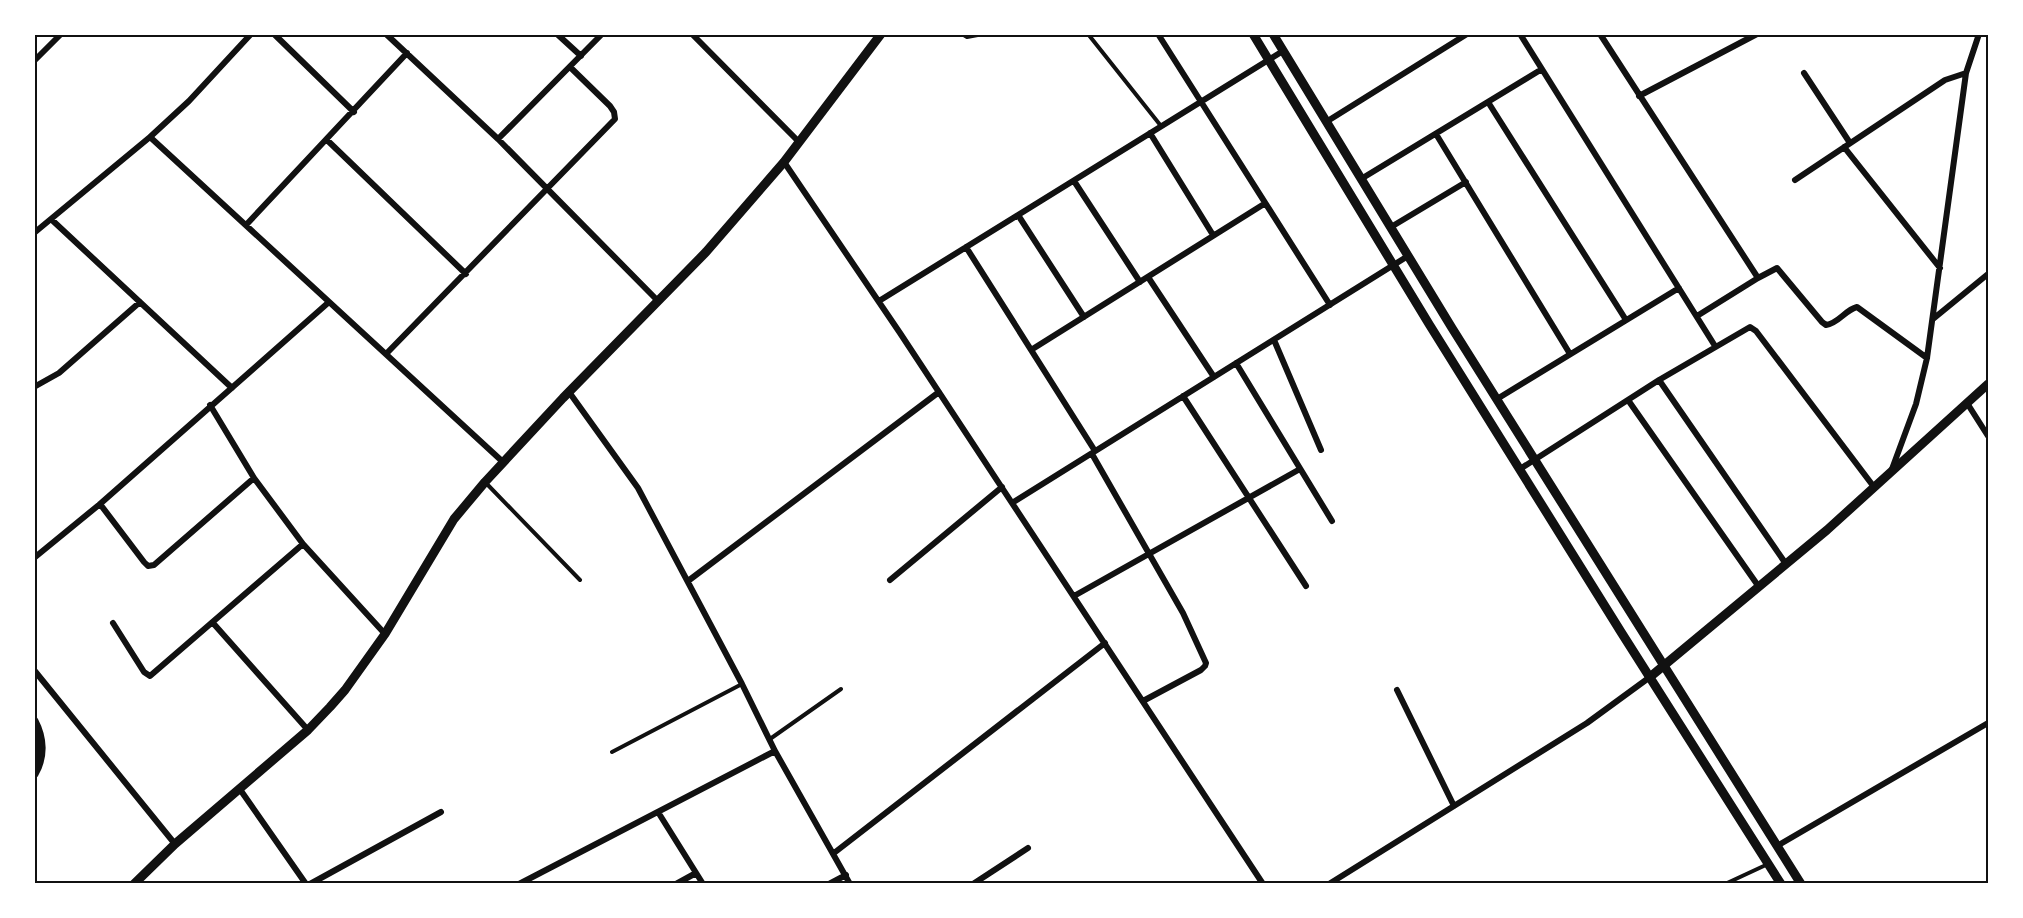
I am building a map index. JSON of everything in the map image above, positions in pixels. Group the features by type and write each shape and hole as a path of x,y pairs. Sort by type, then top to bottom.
{"street":[{"path":"34,61 62,34"},
{"path":"34,233 150,137 189,101 251,34"},
{"path":"274,34 354,112"},
{"path":"386,34 498,139 658,302"},
{"path":"556,34 581,56"},
{"path":"498,139 602,34"},
{"path":"692,34 799,142"},
{"path":"134,884 175,844 308,730 345,690 385,634 454,519 503,462 569,392 706,252 784,162 881,34"},
{"path":"1158,34 1330,305"},
{"path":"1253,34 1393,266 1781,884"},
{"path":"1273,34 1534,460 1801,884"},
{"path":"1326,122 1467,34"},
{"path":"1520,34 1715,346"},
{"path":"1600,34 1758,278"},
{"path":"1639,96 1756,34"},
{"path":"1891,472 1916,404 1927,358 1966,73 1979,34"},
{"path":"879,301 1283,51"},
{"path":"246,225 407,53"},
{"path":"386,354 615,119 610,106 570,67"},
{"path":"1361,179 1542,69"},
{"path":"1804,73 1847,145 1940,267"},
{"path":"1795,180 1945,80 1966,73"},
{"path":"1488,102 1626,320"},
{"path":"1150,134 1213,236"},
{"path":"1436,134 1570,354"},
{"path":"150,137 503,462"},
{"path":"327,140 466,274"},
{"path":"784,162 879,301 1263,884"},
{"path":"1074,181 1140,282"},
{"path":"1390,227 1466,182"},
{"path":"1031,350 1264,204"},
{"path":"1018,215 1084,317"},
{"path":"52,220 232,388"},
{"path":"966,247 1093,452 1183,613 1206,663 1201,670 1143,701"},
{"path":"1012,503 1408,256"},
{"path":"1697,316 1777,268 1826,325 1834,323 1849,310 1857,308 1927,358"},
{"path":"1932,320 1989,274"},
{"path":"1148,277 1214,377"},
{"path":"1497,399 1679,288"},
{"path":"34,387 59,373 140,302"},
{"path":"34,558 100,504 329,302"},
{"path":"1520,469 1715,346 1746,328 1753,328 1874,488"},
{"path":"1274,340 1321,450"},
{"path":"1236,363 1332,521"},
{"path":"1659,380 1786,564"},
{"path":"1329,884 1587,723 1650,677 1874,488 1989,384"},
{"path":"569,392 638,488 775,751 850,884"},
{"path":"688,581 939,392"},
{"path":"1183,396 1306,586"},
{"path":"1628,400 1759,587"},
{"path":"1967,403 1989,436"},
{"path":"210,405 254,478 303,544 385,634"},
{"path":"1074,596 1300,469"},
{"path":"100,504 144,562 148,566 154,565 254,478"},
{"path":"890,580 1002,487"},
{"path":"113,623 144,672 150,676 303,544"},
{"path":"213,623 308,730"},
{"path":"834,853 1105,643"},
{"path":"34,670 175,844"},
{"path":"1398,690 1454,806"},
{"path":"34,721 42,748 38,768 34,774"},
{"path":"1777,846 1989,723"},
{"path":"519,884 775,751"},
{"path":"239,788 308,884 441,812"},
{"path":"658,812 703,884"},
{"path":"973,884 1028,848"},
{"path":"676,884 696,873"},
{"path":"830,884 846,875"}],"lane":[{"path":"962,34 968,37 983,34"},
{"path":"1088,34 1162,126"},
{"path":"485,482 580,580"},
{"path":"612,752 742,684"},
{"path":"769,739 841,689"},
{"path":"1725,884 1769,864"}]}
